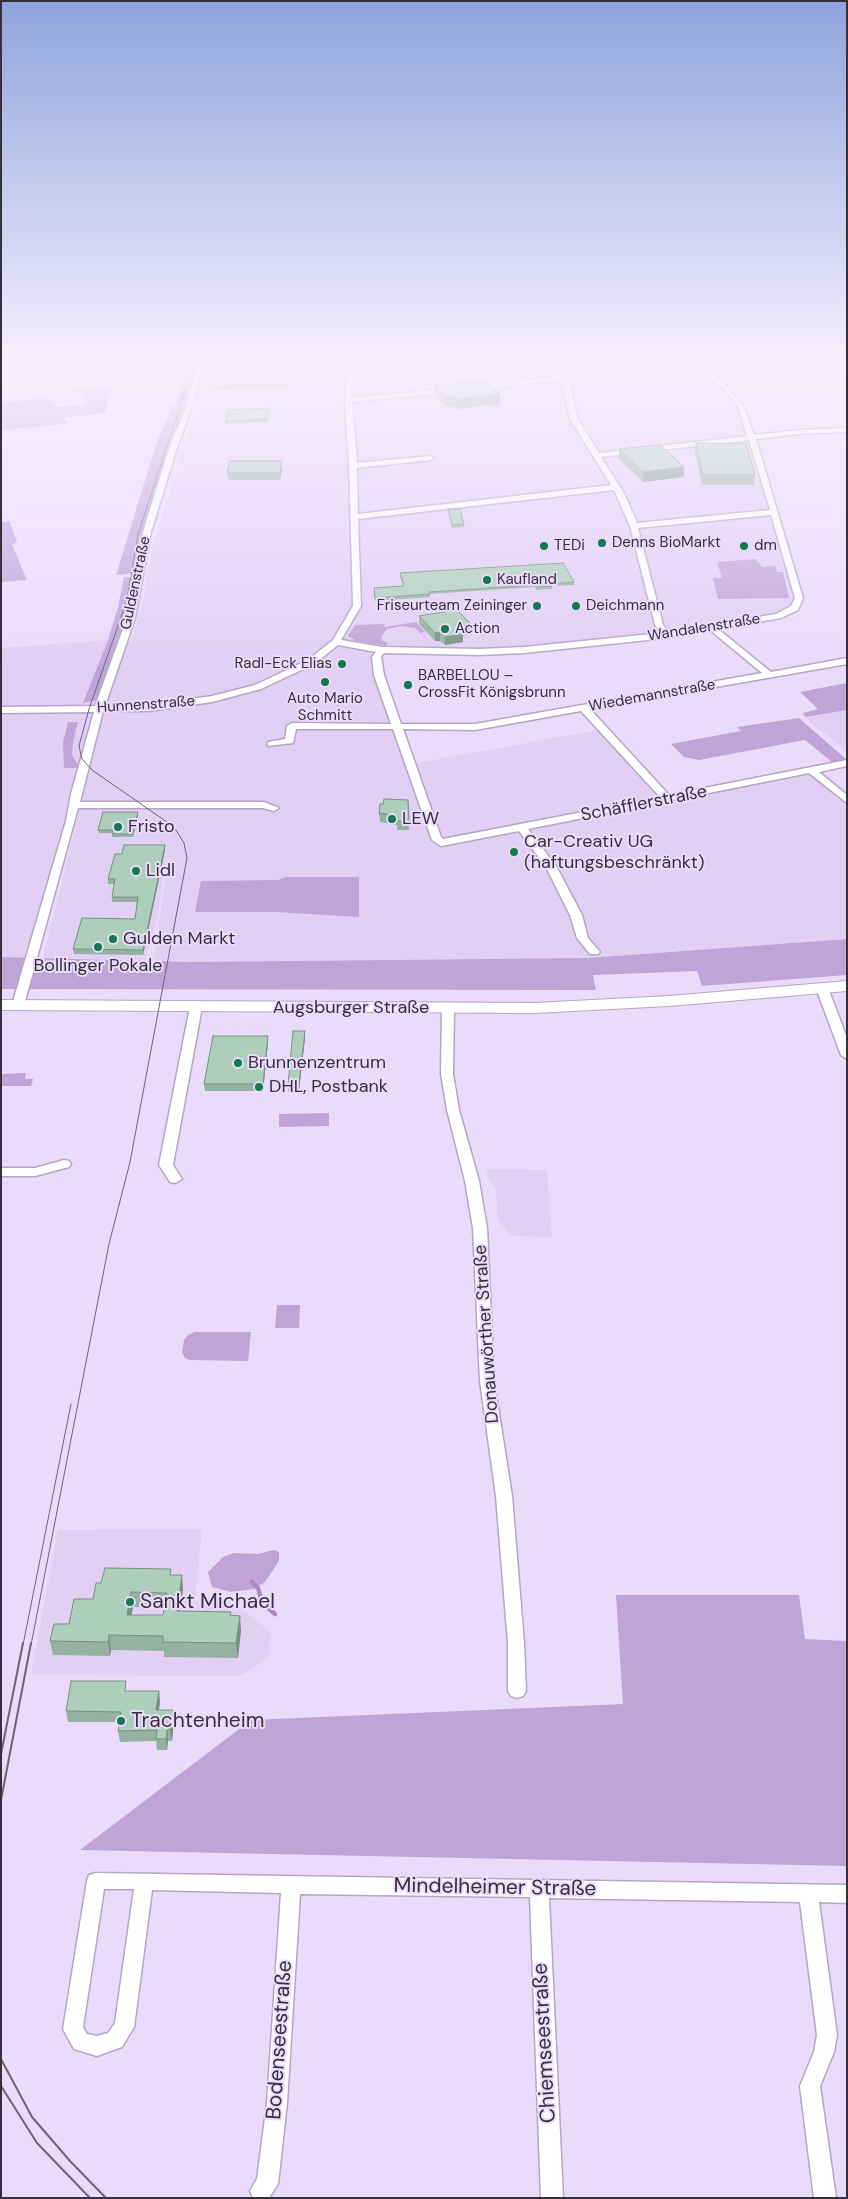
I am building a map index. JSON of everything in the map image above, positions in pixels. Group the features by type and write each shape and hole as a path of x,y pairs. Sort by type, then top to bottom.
{"street":[{"name":"Guldenstraße","path":"14,1001 75,805 76,794 99,709 130,618 147,532 168,466"},
{"name":"Hunnenstraße","path":"1,710 169,706 244,692 264,685 311,662 336,642 357,606 353,466"},
{"path":"604,466 634,526 659,626 667,635"},
{"name":"Wandalenstraße","path":"336,642 382,650 480,652 524,650 667,635 778,616 790,612 798,603 799,598 759,466"},
{"path":"354,517 616,487"},
{"path":"634,526 773,512"},
{"path":"712,628 769,675"},
{"path":"382,650 376,656 376,661 396,727"},
{"name":"Wiedemannstraße","path":"271,744 290,741 292,726 475,728 847,661"},
{"path":"583,708 667,799"},
{"name":"Schäfflerstraße","path":"396,727 436,838 441,844 847,763"},
{"path":"811,770 847,800"},
{"path":"75,805 264,805 274,808"},
{"path":"522,828 551,866 576,915 583,938 594,952"},
{"name":"Augsburger Straße","path":"1,992 14,1001 196,1006 448,1009 596,1006 847,986"},
{"path":"822,988 847,1055"},
{"name":"Augsburger Straße","path":"14,1001 701,998"},
{"path":"175,1179 166,1165 196,1006"},
{"name":"Donauwörther Straße","path":"448,1009 447,1074 453,1110 472,1181 480,1228 484,1283 487,1385 504,1496 516,1643 517,1691"},
{"path":"1,1172 35,1172 64,1164"},
{"name":"Mindelheimer Straße","path":"144,1881 124,2026 115,2040 97,2046 81,2042 73,2029 96,1881 144,1881 847,1894"},
{"name":"Bodenseestraße","path":"261,2191 267,2184 277,2103 291,1885"},
{"name":"Chiemseestraße","path":"539,1889 552,2198"},
{"path":"808,1894 828,2035 824,2052 810,2086 825,2198"}],"shaded area":[{"path":"150,466 164,466 145,522 139,544 135,573 116,575"},
{"path":"178,466 761,466 802,597 799,611 780,618 656,637 483,654 384,652 384,667 412,764 598,730 665,799 810,769 847,803 847,939 588,958 153,961 169,856 166,860 158,912 146,960 43,958 80,808 70,808 24,958 1,957 1,648 108,640 131,641 144,598 152,549"},
{"path":"10,521 17,543 12,544 27,580 1,582 1,522"},
{"path":"756,559 762,567 775,566 777,572 783,572 789,598 718,599 713,578 722,578 717,562"},
{"path":"124,577 134,578 131,599 122,628 96,700 83,703 108,640 118,607"},
{"path":"416,622 425,632 421,633 436,648 415,628 401,626 387,629 382,635 381,640 388,643 386,646 356,641 348,636 355,625 383,624 385,627"},
{"path":"847,683 847,710 805,717 803,713 818,709 800,692"},
{"path":"847,710 847,752 805,717"},
{"path":"799,718 847,760 832,762 805,740 699,760 684,757 671,744 741,731 737,727"},
{"path":"68,722 78,722 72,755 78,765 77,768 64,768 63,743"},
{"path":"286,877 359,877 359,917 276,912 195,912 201,881 278,880"},
{"path":"847,939 847,975 702,986 697,971 593,975 596,990 1,989 1,957 189,962 588,958"},
{"path":"26,1073 25,1079 33,1079 31,1086 1,1086 1,1074"},
{"path":"329,1113 329,1126 279,1127 279,1114"},
{"path":"486,1169 547,1170 552,1237 511,1236 498,1220 496,1189 487,1176"},
{"path":"277,1305 300,1305 299,1328 275,1328"},
{"path":"195,1332 251,1332 248,1361 190,1360 185,1358 182,1352 184,1340 188,1335"},
{"name":"Sankt Michael","path":"202,1529 195,1601 236,1604 272,1633 268,1659 239,1676 31,1675 58,1530"},
{"path":"274,1550 279,1552 279,1561 265,1582 254,1589 231,1592 212,1587 208,1572 223,1557 234,1553 258,1554"},
{"path":"616,1595 799,1595 805,1639 847,1641 847,1866 80,1850 251,1720 623,1704"}],"building":[{"path":"229,466 281,466 280,473 227,473"},
{"path":"636,466 684,467 643,472"},
{"path":"701,466 752,466 755,475 703,475"},
{"path":"448,509 460,509 464,524 452,525"},
{"name":"Kaufland","path":"563,563 574,582 551,584 552,586 536,587 535,585 429,592 430,594 375,598 374,588 404,586 400,573"},
{"path":"457,610 472,625 457,628 463,634 445,637 440,632 435,633 419,616"},
{"path":"384,799 408,800 409,821 397,821 398,816 379,813 380,804 383,804"},
{"name":"Fristo","path":"103,812 138,812 133,834 112,834 113,830 98,830"},
{"path":"124,845 165,845 143,950 73,949 82,918 135,919 138,897 112,897 115,879 108,879 115,854 122,854"},
{"path":"293,1031 305,1031 299,1085 288,1085"},
{"name":"Brunnenzentrum","path":"213,1036 268,1036 263,1084 204,1084"},
{"path":"105,1568 171,1569 170,1575 182,1575 177,1611 231,1612 230,1615 240,1616 236,1643 163,1642 163,1636 109,1635 108,1642 50,1641 54,1624 69,1624 74,1599 93,1599 96,1583 101,1583","holes":["131,1592 167,1593 163,1615 127,1615"]},
{"name":"Trachtenheim","path":"71,1681 126,1681 125,1691 159,1691 156,1710 173,1710 170,1730 167,1730 166,1739 156,1739 157,1730 118,1731 121,1712 66,1711"}],"waterway":[{"path":"252,1582 258,1588 262,1602"},
{"path":"269,1609 275,1614"}],"tram line":[{"path":"31,1645 109,1244 130,1162 187,858 184,843 174,827 92,770 82,759 79,746 89,709 127,600 138,535 161,466"},
{"path":"23,1645 71,1404"},
{"path":"1,1754 23,1643"},
{"path":"1,1800 31,1643"},
{"path":"1,2059 32,2117 70,2161 106,2198"},
{"path":"1,2086 37,2143 90,2198"}],"place":[{"name":"Denns BioMarkt","path":"602,543"},
{"name":"TEDi","path":"544,546"},
{"name":"dm","path":"744,546"},
{"name":"Kaufland","path":"487,580"},
{"name":"Friseurteam Zeininger","path":"537,606"},
{"name":"Deichmann","path":"576,606"},
{"name":"Action","path":"445,629"},
{"name":"Radl-Eck Elias","path":"342,664"},
{"name":"Auto Mario Schmitt","path":"325,682"},
{"name":"BARBELLOU – CrossFit Königsbrunn","path":"408,685"},
{"name":"LEW","path":"392,819"},
{"name":"Fristo","path":"118,827"},
{"name":"Car-Creativ UG (haftungsbeschränkt)","path":"514,852"},
{"name":"Lidl","path":"136,871"},
{"name":"Gulden Markt","path":"113,939"},
{"name":"Bollinger Pokale","path":"98,947"},
{"name":"Brunnenzentrum","path":"238,1063"},
{"name":"DHL, Postbank","path":"259,1087"},
{"name":"Sankt Michael","path":"130,1602"},
{"name":"Trachtenheim","path":"121,1721"}]}
